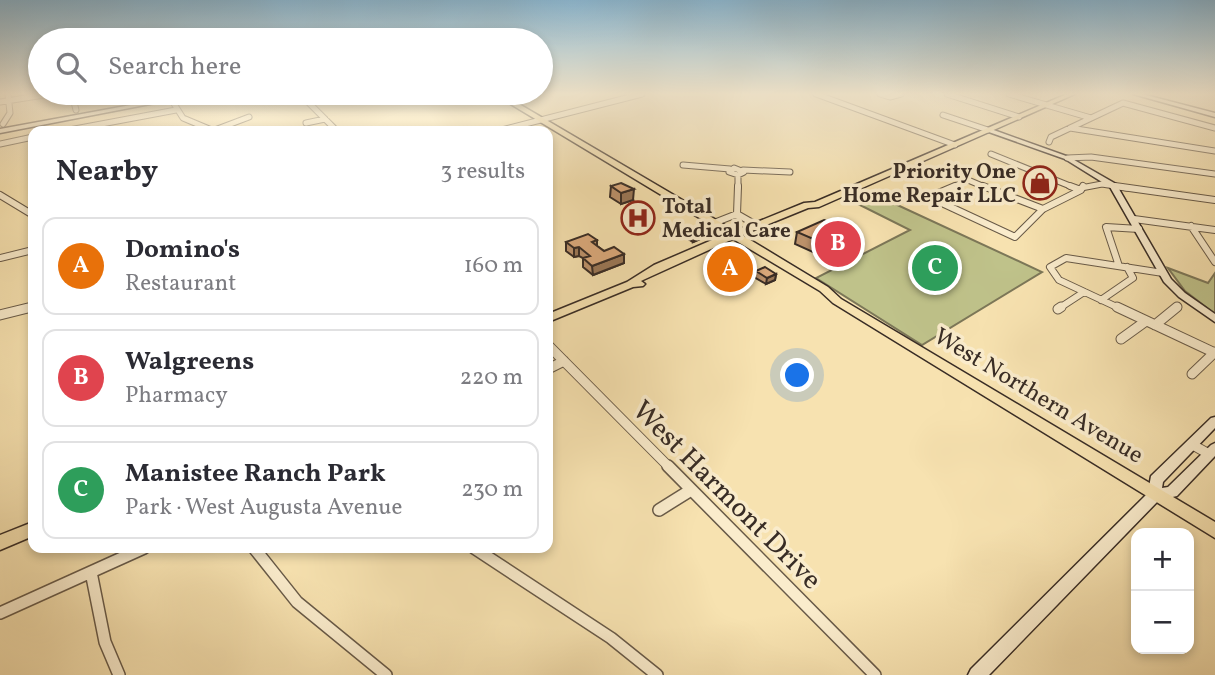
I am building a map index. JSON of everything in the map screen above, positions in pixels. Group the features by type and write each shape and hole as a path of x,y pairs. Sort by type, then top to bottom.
{"main road":[{"path":"736,240 758,226 807,205 816,205 998,126"},
{"name":"West Northern Avenue","path":"553,128 714,223 815,294 837,301 1215,531"},
{"name":"West Northern Avenue","path":"661,194 661,198 736,240"},
{"path":"553,316 631,284 634,279 816,209 816,205"},
{"path":"0,543 28,531"}],"street":[{"path":"902,126 955,145"},
{"path":"974,126 1067,158 1113,186 1163,273 1182,295 1215,319"},
{"path":"1049,142 1075,126"},
{"path":"1070,128 1215,151"},
{"path":"1161,135 1166,144"},
{"path":"0,144 28,138"},
{"path":"991,154 1081,190"},
{"path":"1067,158 1091,157 1215,174"},
{"path":"683,165 741,172 790,172"},
{"path":"737,214 741,172"},
{"path":"1043,209 968,180 929,198 1015,237 1043,209 1081,190 1113,186 1215,200"},
{"path":"0,195 28,212"},
{"path":"714,223 737,214"},
{"path":"737,214 758,226"},
{"path":"1134,219 1215,230"},
{"path":"1191,226 1215,262"},
{"path":"1101,300 1133,278 1123,267 1106,227 1139,229"},
{"path":"0,258 28,251"},
{"path":"1163,273 1066,258 1051,267 1059,280 1215,352 1192,374"},
{"path":"1058,309 1084,292"},
{"path":"1156,325 1177,307"},
{"path":"0,314 28,308"},
{"path":"1121,339 1146,321"},
{"name":"West Harmont Drive","path":"553,350 875,675"},
{"path":"553,366 564,361"},
{"path":"1155,495 1155,481 1215,421"},
{"path":"986,672 1155,495 1172,492 1212,451 1191,444"},
{"path":"659,510 691,489"},
{"path":"0,613 133,553"},
{"path":"257,553 275,579 299,605 386,675"},
{"path":"482,553 611,638 657,675"},
{"path":"91,572 105,642 119,675"}],"green space":[{"path":"865,190 1042,272 922,345 816,278 910,230 846,198"},
{"path":"1168,268 1208,283 1215,273 1215,314 1185,291"}],"building":[{"path":"621,183 634,189 621,193 611,186"},
{"path":"824,220 852,233 827,245 797,232"},
{"path":"690,226 701,233 694,236 683,229"},
{"path":"588,234 597,240 592,242 604,251 614,247 624,254 592,266 583,258 590,256 579,247 574,248 566,242"},
{"path":"736,247 749,256 730,264 717,255"},
{"path":"765,267 776,274 767,278 756,271"}],"place":[{"name":"Priority One Home Repair LLC","path":"1040,183"},
{"name":"Total Medical Care","path":"638,218"},
{"name":"Walgreens","path":"838,244"},
{"name":"Manistee Ranch Park","path":"935,268"},
{"name":"Domino's","path":"730,269"}]}
